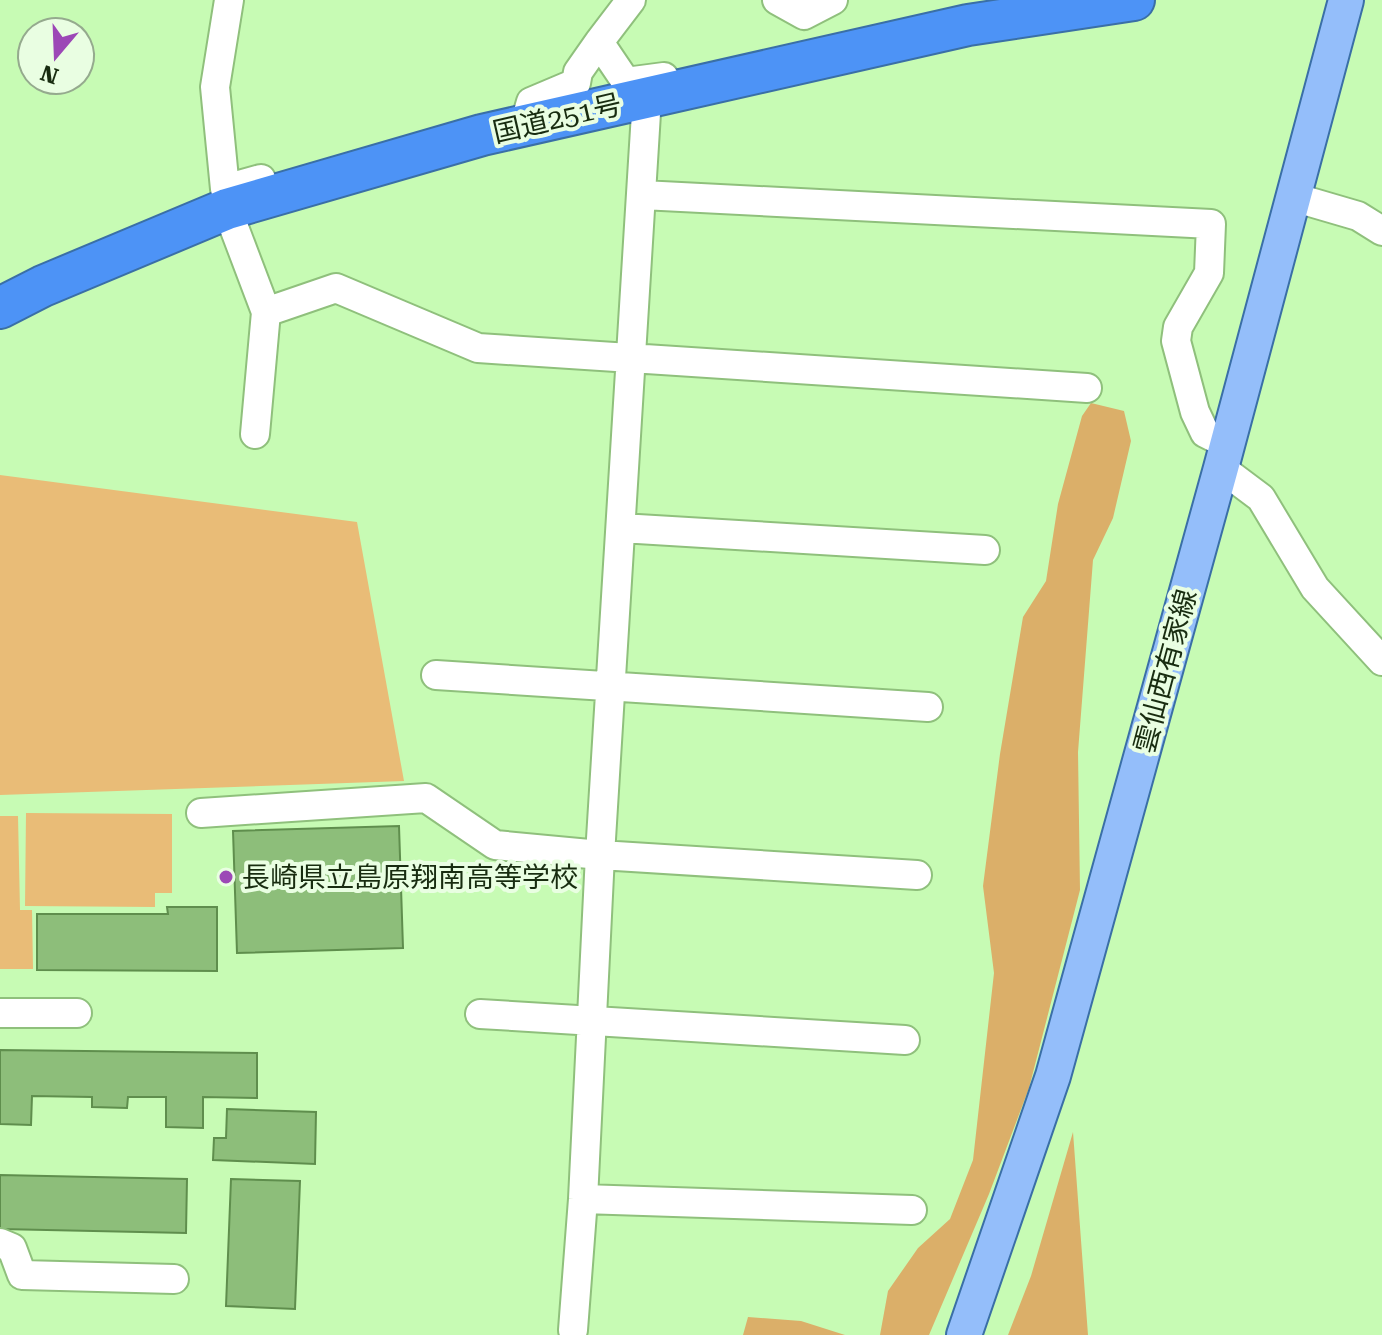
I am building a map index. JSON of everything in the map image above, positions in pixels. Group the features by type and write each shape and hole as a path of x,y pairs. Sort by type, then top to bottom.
{"highway":[{"name":"国道251号","path":"0,308 43,286 227,209 482,135 968,25 1134,0"}],"main road":[{"name":"雲仙西有家線","path":"964,1335 1053,1076 1346,0"}],"street":[{"path":"229,0 215,87 225,189 263,179 281,194"},
{"path":"524,126 531,102 576,83 578,72 631,0"},
{"path":"777,0 804,15 833,0"},
{"path":"599,42 626,82 695,73 703,84"},
{"path":"573,1330 647,97"},
{"path":"642,195 1211,224 1209,273 1178,327 1176,341 1195,412 1205,433 1261,498 1315,588 1382,661"},
{"path":"1293,197 1358,216 1382,231"},
{"path":"227,209 266,312 255,434"},
{"path":"266,312 336,288 478,348 1087,388"},
{"path":"621,528 985,550"},
{"path":"436,675 928,707"},
{"path":"201,813 426,798 495,845 600,855 917,875"},
{"path":"0,1013 77,1013"},
{"path":"480,1014 905,1040"},
{"path":"583,1199 912,1210"},
{"path":"0,1243 12,1248 22,1275 174,1279"}],"shaded area":[{"path":"1091,403 1124,411 1131,441 1113,518 1093,560 1078,752 1080,890 1029,1088 989,1194 929,1335 880,1335 888,1291 918,1248 950,1219 973,1160 994,973 983,886 1000,754 1023,617 1046,581 1058,504 1082,416"},
{"path":"0,475 357,522 404,781 0,795"},
{"path":"26,813 172,814 172,893 155,893 155,907 25,906"},
{"path":"0,816 18,816 20,910 32,910 33,969 0,969"},
{"path":"1073,1132 1088,1335 1008,1335 1031,1276"},
{"path":"748,1317 801,1321 845,1335 743,1335"}],"building":[{"path":"399,826 403,948 237,953 233,831"},
{"path":"167,907 217,907 217,971 37,970 37,914 168,914"},
{"path":"0,1050 257,1053 257,1098 203,1097 203,1128 166,1127 166,1097 128,1097 127,1108 92,1107 92,1097 32,1096 31,1125 0,1124"},
{"path":"227,1109 316,1112 315,1164 213,1160 214,1138 226,1138"},
{"path":"0,1175 187,1179 186,1233 0,1229"},
{"path":"231,1179 300,1181 295,1309 226,1306"}],"place":[{"name":"長崎県立島原翔南高等学校","path":"226,877"}]}
